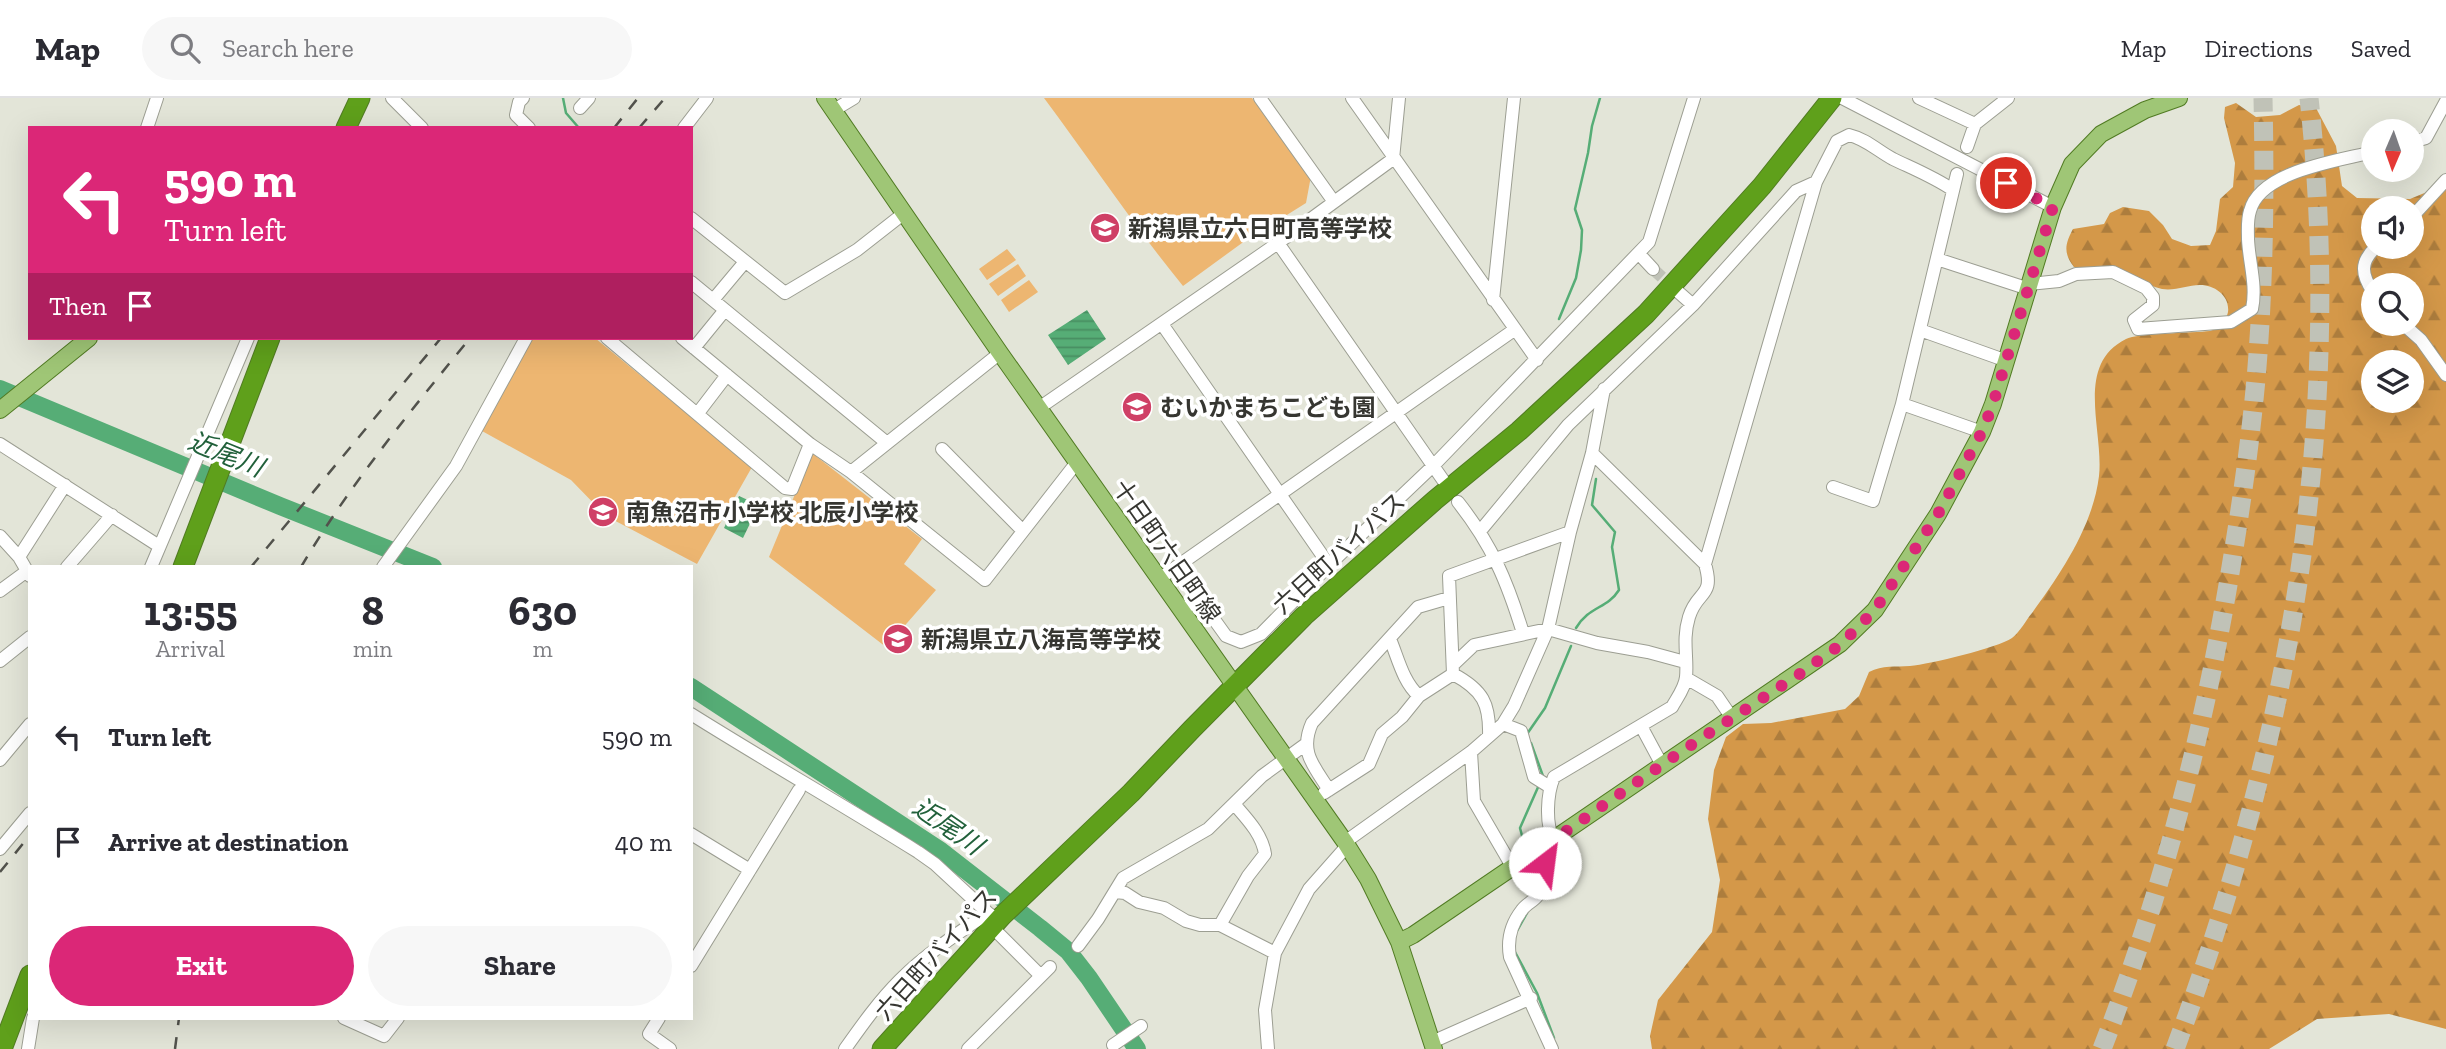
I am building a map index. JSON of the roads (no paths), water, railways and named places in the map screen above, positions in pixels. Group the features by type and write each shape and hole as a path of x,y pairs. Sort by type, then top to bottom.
{"highway":[{"path":"347,126 360,98"},
{"name":"六日町バイパス","path":"882,1049 995,919 1074,849 1314,607 1434,499 1519,431 1646,314 1762,186 1832,98"},
{"path":"184,565 269,340"},
{"path":"2,1049 28,980"}],"main road":[{"path":"1399,942 1513,868 1840,645 1875,610 1938,514 1982,432 2007,361 2053,207 2071,164 2101,134 2145,110 2179,98"},
{"name":"十日町六日町線","path":"828,101 903,214 1346,844 1399,942 1433,1045"},
{"path":"4,407 86,340"}],"street":[{"path":"147,126 157,98"},
{"path":"392,98 420,126"},
{"path":"523,98 519,102 516,115 527,126"},
{"path":"686,126 707,98"},
{"path":"828,101 854,98"},
{"path":"1260,98 1334,202"},
{"path":"1352,98 1537,360"},
{"path":"1040,408 1394,159 1399,98"},
{"path":"1493,300 1514,98"},
{"path":"1181,610 1193,603 1203,604 1226,636 1241,642 1261,634 1434,465 1649,242 1695,98"},
{"path":"1842,98 2053,207"},
{"path":"1919,98 1975,124"},
{"path":"1968,147 1975,124 2008,98"},
{"path":"2424,139 2446,101"},
{"path":"1705,564 1816,182 1837,141 1849,135 1861,138 1891,158 1932,176 1953,190"},
{"path":"1937,259 2030,287 2059,281 2076,274 2113,272 2146,288 2153,298 2153,305 2134,320 2137,329 2231,322 2252,309 2255,293 2248,223 2250,209 2260,193 2273,183 2302,171 2361,155"},
{"path":"1833,487 1873,500 1902,404 1957,174"},
{"path":"2424,204 2446,180"},
{"path":"1481,530 1568,425 1693,305 1796,191 1816,182"},
{"path":"693,220 785,293 857,250 903,214"},
{"path":"1278,243 1443,480"},
{"path":"1639,254 1653,269"},
{"path":"713,300 744,263"},
{"path":"693,284 887,443"},
{"path":"1676,290 1693,305"},
{"path":"694,348 725,310"},
{"path":"1162,324 1329,565"},
{"path":"1159,579 1514,330"},
{"path":"1920,330 2007,361"},
{"path":"2416,336 2446,375"},
{"path":"152,565 247,340"},
{"path":"385,565 456,466 525,340"},
{"path":"609,340 785,488 792,489 810,444"},
{"path":"684,340 810,444 851,472 985,580 1077,462"},
{"path":"851,472 1000,353"},
{"path":"698,413 727,375"},
{"path":"1268,1049 1265,1010 1275,953 1309,888 1346,844 1471,752 1503,724 1534,665 1548,629 1570,531 1592,453 1604,389"},
{"path":"1902,404 1982,432"},
{"path":"0,444 159,546"},
{"path":"942,449 1023,531"},
{"path":"1552,1049 1510,957 1508,944 1522,909 1538,895 1543,881 1550,843 1550,787 1554,778 1562,772 1672,707 1686,678 1685,632 1689,614 1707,590 1709,579 1705,564 1592,453"},
{"path":"19,557 65,485"},
{"path":"1458,502 1481,530 1496,557 1523,633"},
{"path":"69,565 112,515"},
{"path":"1489,736 1489,713 1483,699 1454,669 1449,576 1570,531"},
{"path":"0,536 19,557 28,574 0,591"},
{"path":"1329,790 1309,759 1306,744 1312,723 1418,607 1449,598"},
{"path":"1313,800 1370,764 1382,734 1402,717 1419,696 1454,669 1474,645 1548,629 1597,643 1685,662"},
{"path":"0,662 28,638"},
{"path":"1390,639 1403,673 1419,696"},
{"path":"1686,678 1717,696 1732,718"},
{"path":"693,715 762,758 799,777 935,864 995,919 1045,972 968,1049"},
{"path":"1503,724 1521,731 1534,777 1550,787"},
{"path":"0,760 28,726"},
{"path":"1641,726 1662,765"},
{"path":"1078,946 1123,878 1208,829 1262,776 1306,744"},
{"path":"1471,752 1474,801 1513,868"},
{"path":"693,963 799,790"},
{"path":"1220,925 1248,876 1265,854 1264,846 1253,825 1235,805"},
{"path":"0,849 28,815"},
{"path":"693,835 750,870"},
{"path":"1115,892 1164,908 1186,921 1200,925 1220,925 1275,953"},
{"path":"845,1049 881,1001 902,979 929,956 995,919"},
{"path":"1433,1045 1531,998"},
{"path":"28,1049 33,1020"},
{"path":"348,1020 384,1036 396,1020"},
{"path":"658,1020 649,1034 670,1049"},
{"path":"1113,1045 1140,1026"}],"waterway":[{"path":"563,98 566,113 577,126"},
{"path":"1559,319 1576,278 1582,230 1575,209 1600,98"},
{"name":"近尾川","path":"0,389 428,565"},
{"path":"1576,628 1587,615 1609,601 1619,590 1612,547 1615,532 1592,505 1596,479"},
{"path":"1527,734 1545,708 1571,646"},
{"name":"近尾川","path":"693,688 941,851 1040,928 1068,951 1137,1049"},
{"path":"1531,743 1543,776"},
{"path":"1525,847 1520,828 1539,785"},
{"path":"1533,866 1536,886"},
{"path":"1517,931 1527,913"},
{"path":"1515,952 1537,993 1554,1038"}],"tunnel":[{"path":"2102,1049 2143,934 2178,817 2206,699 2229,579 2248,454 2259,344 2263,239 2263,98"},
{"path":"2175,1049 2215,934 2249,817 2277,700 2298,581 2312,461 2319,341 2318,220 2309,98"},
{"path":"1653,269 1676,290"}],"railway":[{"path":"616,126 638,98"},
{"path":"641,126 665,98"},
{"path":"253,565 439,340"},
{"path":"302,565 360,478 468,340"},
{"path":"0,872 28,837"},
{"path":"175,1049 179,1020"}],"place":[{"name":"新潟県立六日町高等学校","path":"1105,228"},
{"name":"むいかまちこども園","path":"1137,407"},
{"name":"南魚沼市小学校 北辰小学校","path":"603,512"},
{"name":"新潟県立八海高等学校","path":"898,639"}]}
